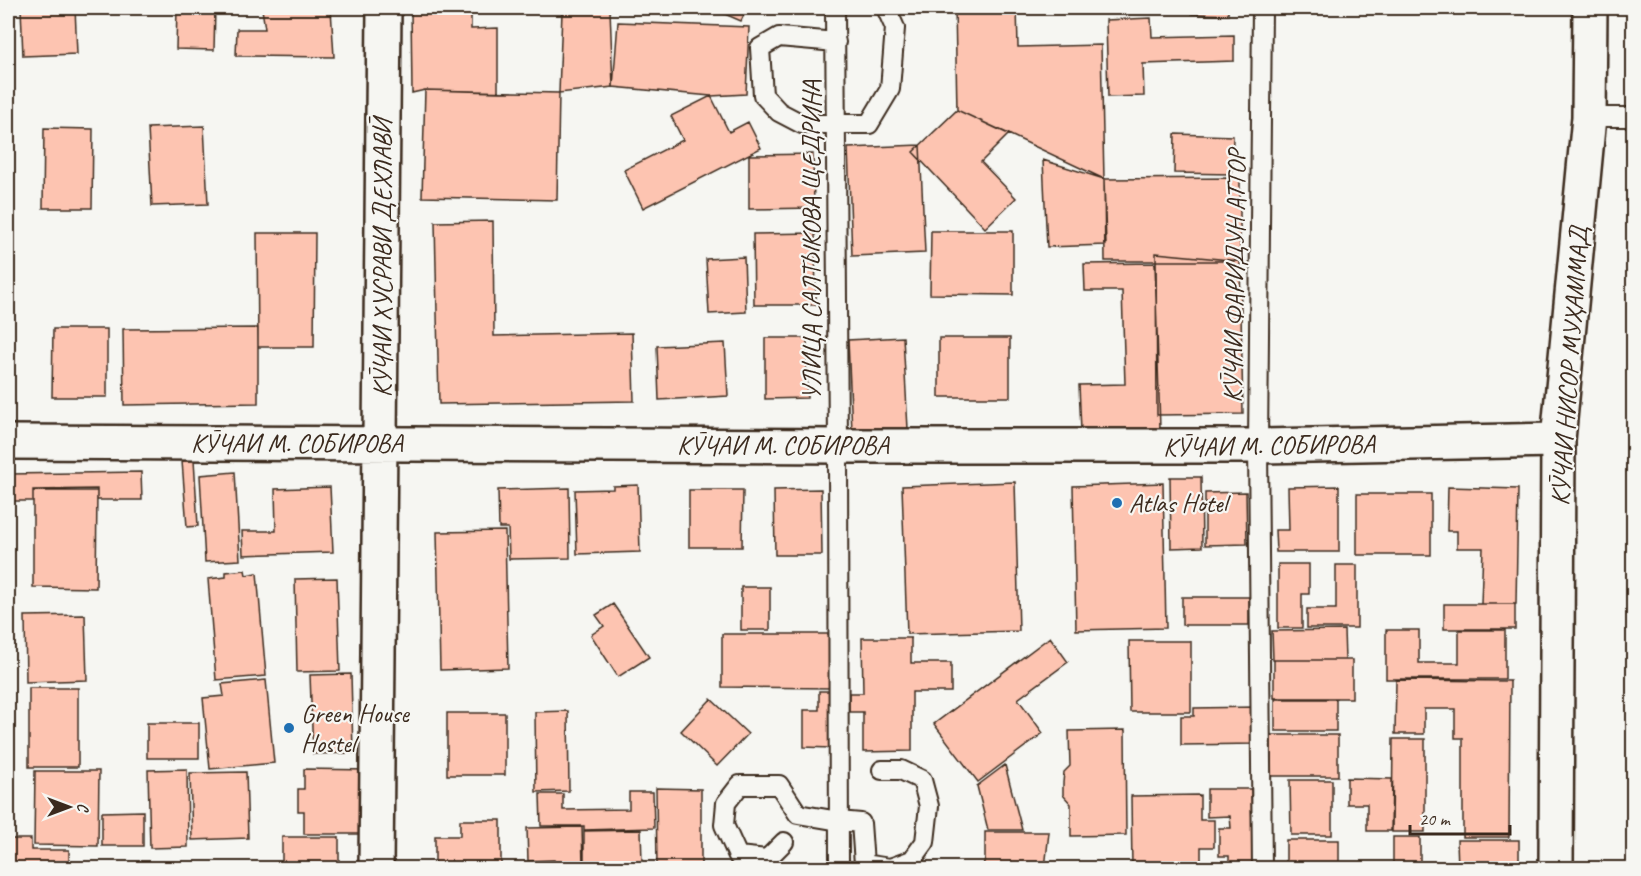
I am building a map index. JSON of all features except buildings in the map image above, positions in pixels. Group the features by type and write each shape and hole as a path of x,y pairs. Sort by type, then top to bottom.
{"street":[{"name":"КӮЧАИ ХУСРАВИ ДЕХЛАВӢ","path":"376,868 384,8"},
{"name":"КӮЧАИ НИСОР МУҲАММАД","path":"1556,868 1558,440 1589,117 1590,8"},
{"name":"КӮЧАИ М. СОБИРОВА","path":"8,442 1258,446 1558,440"}],"lane":[{"name":"УЛИЦА САЛТЫКОВА ЩЕДРИНА","path":"835,8 839,868"},
{"path":"836,42 779,37 760,48 763,95 779,112 802,124 870,124 890,89 895,28 886,8"},
{"name":"КӮЧАИ ФАРИДУН АТТОР","path":"1262,8 1258,446 1263,868"},
{"path":"1589,117 1634,117"},
{"path":"784,842 767,859 738,856 724,825 726,803 740,785 779,785 798,814 861,823 864,864 890,868 912,860 925,842 928,806 922,780 901,770 882,770"}],"place":[{"name":"Atlas Hotel","path":"1117,503"},
{"name":"Green House Hostel","path":"289,728"}]}
